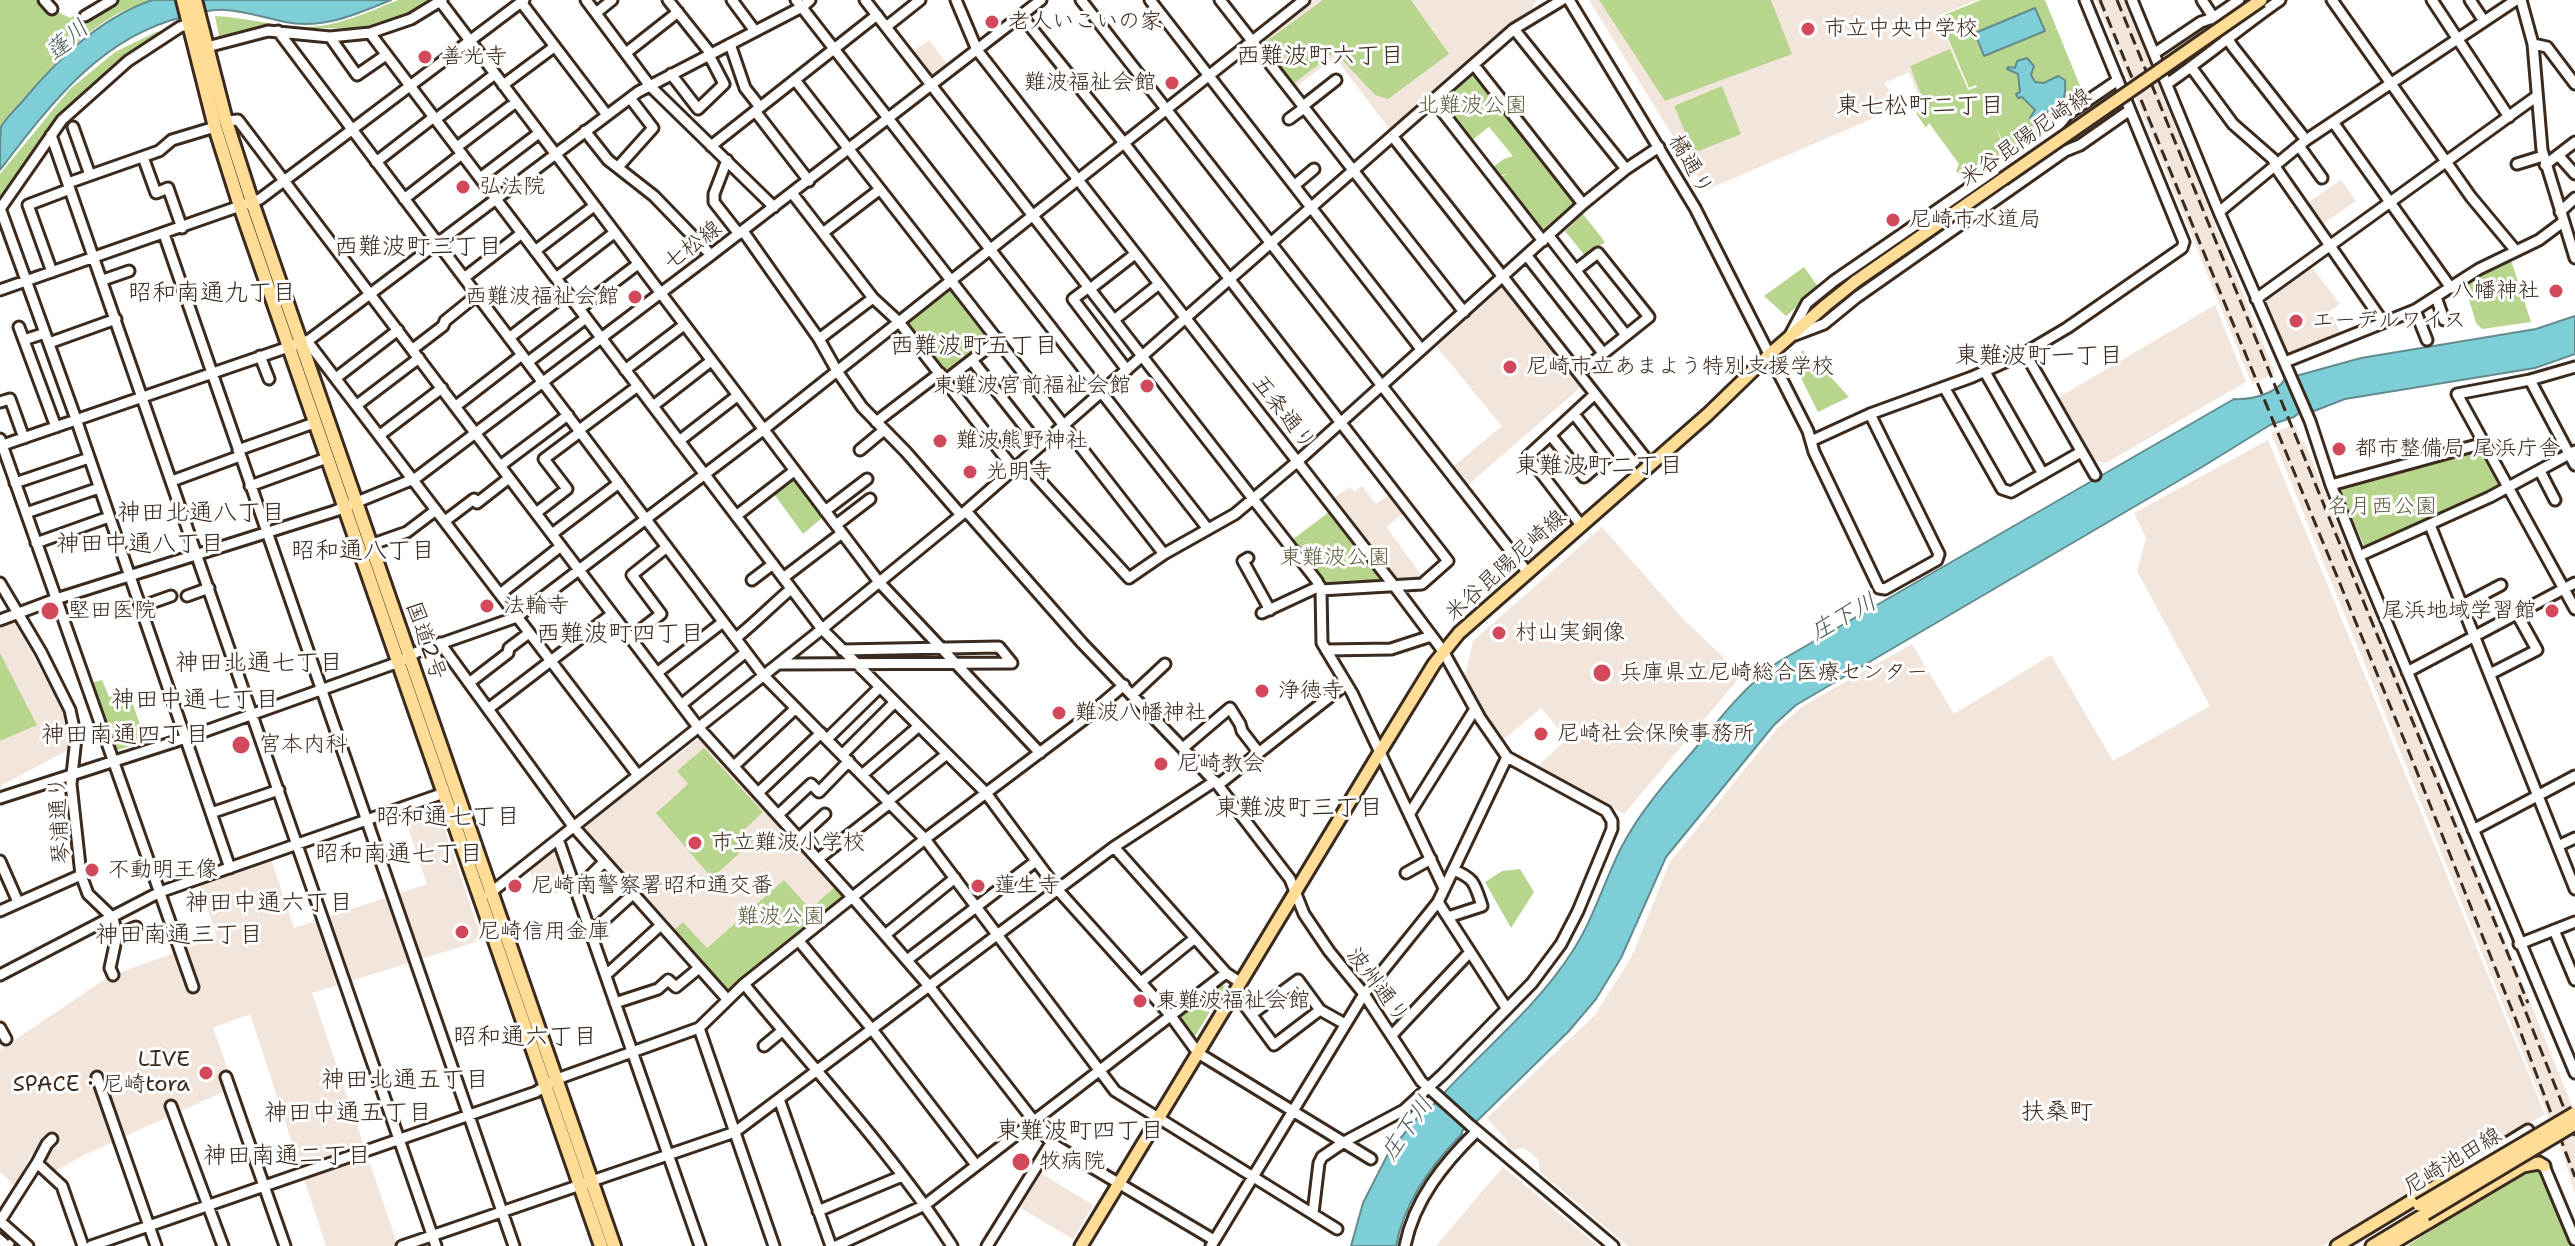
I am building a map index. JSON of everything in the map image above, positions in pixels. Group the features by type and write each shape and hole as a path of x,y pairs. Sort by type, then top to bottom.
{"highway":[{"name":"国道2号","path":"183,0 207,47 221,124"},
{"name":"国道2号","path":"195,0 192,21 246,204 299,343 404,660 492,892 557,1079 601,1246"},
{"name":"国道2号","path":"299,343 314,423 327,458 370,545 444,793 545,1088 614,1246"}],"main road":[{"name":"米谷昆陽尼崎線","path":"1081,1246 1380,752 1443,651 1459,633 1707,415 1788,338 1856,281 2261,0"},
{"name":"尼崎池田線","path":"2372,1246 2422,1210 2575,1113"},
{"name":"尼崎池田線","path":"2351,1246 2575,1124"},
{"path":"2388,1246 2530,1163 2544,1166"},
{"path":"2337,1246 2461,1171 2476,1195"}],"street":[{"path":"44,0 52,9"},
{"path":"586,0 650,86 774,207"},
{"path":"596,13 612,0"},
{"path":"668,0 710,54 724,84 698,109 671,74"},
{"path":"732,0 755,31"},
{"path":"865,0 1254,498 1320,588 1322,643 1352,693 1444,888"},
{"path":"886,27 920,0"},
{"name":"五条通り","path":"956,0 977,50 1443,651 1475,709 1507,757 1609,814 1612,829 1567,933 1532,983 1507,1009"},
{"name":"七松線","path":"0,620 56,599 266,533 414,480 809,181 1041,0"},
{"path":"1081,0 1528,573"},
{"path":"1150,0 1421,349"},
{"path":"1220,0 1464,312"},
{"path":"0,798 186,738 517,617 705,475 1034,216 1252,42 1291,4 1304,0"},
{"path":"480,901 779,664 963,513 1514,29 1562,0"},
{"name":"橘通り","path":"1569,0 1695,208 1770,354 1879,588 1885,589 1937,560 1939,554 1870,414"},
{"path":"1811,441 1870,414 1985,372 2025,353 2182,248 2184,242 2085,0"},
{"path":"2132,0 2290,374 2359,556 2575,1073"},
{"path":"2202,0 2302,143 2322,178"},
{"path":"2155,53 2239,0"},
{"path":"2167,84 2280,0"},
{"path":"2332,0 2471,197 2516,251"},
{"path":"2432,0 2509,117"},
{"path":"2470,0 2484,21"},
{"path":"85,16 107,1"},
{"path":"207,47 257,33 278,31 330,37 370,33 411,19 441,1 879,582 1040,753"},
{"path":"0,290 260,199 522,1 607,115"},
{"path":"2219,212 2302,143 2513,1 2533,44 2544,160 2575,258"},
{"path":"193,987 1,444 299,343 371,293 630,98 803,2 834,49 1208,529"},
{"path":"626,53 678,12"},
{"path":"711,146 877,15"},
{"path":"1021,15 1448,561 1422,584 1320,588 1266,612 1245,574 1243,561 1248,558"},
{"path":"192,21 128,61 62,120 0,209 76,419 230,868"},
{"path":"1514,29 1626,169"},
{"path":"278,31 764,676 925,839 1118,1094 1337,1229"},
{"path":"370,33 822,629 986,793 1057,889 1171,1016 1198,1053 1371,1159"},
{"path":"330,37 357,75 386,55"},
{"path":"730,44 745,88 809,181"},
{"path":"2533,44 2547,47 2575,84"},
{"path":"503,85 554,47"},
{"path":"2565,71 2575,64"},
{"path":"1474,65 1583,204"},
{"path":"2191,67 2233,124 2275,164 2383,322"},
{"path":"376,162 495,74"},
{"path":"795,80 1164,554"},
{"path":"1289,119 1336,80"},
{"path":"1788,338 1807,303 1834,281 2027,148 2059,125 2068,114 2118,80"},
{"path":"2256,299 2537,96"},
{"path":"618,167 653,128 630,98"},
{"path":"1434,101 1576,270 1626,335"},
{"path":"404,199 516,102"},
{"path":"1788,338 1824,324 1857,297 2065,151 2080,145 2130,110"},
{"path":"52,272 28,205 90,175 159,151 172,140 238,120 698,727 907,960 1051,1143 1213,1243 1364,994 1438,902 1507,757"},
{"path":"2333,122 2451,288"},
{"path":"73,127 90,175"},
{"path":"585,131 608,160 654,196 711,255"},
{"path":"480,178 539,133"},
{"path":"51,135 436,1246"},
{"path":"1393,137 1650,464"},
{"path":"2517,164 2558,155 2575,142"},
{"path":"792,193 873,298 899,322 1018,465 1129,578 1164,554 1235,514 1583,204 1659,147"},
{"path":"2558,155 2575,174"},
{"path":"143,157 156,193 168,188 182,228"},
{"name":"波州通り","path":"727,160 714,202 741,232 819,339 862,407 1217,783 1290,879 1304,914 1364,994 1417,1075 1474,1129"},
{"path":"1295,185 1314,169"},
{"path":"824,232 879,190"},
{"path":"2285,362 2415,310 2479,269 2539,240 2562,217 2575,198"},
{"path":"535,251 594,206"},
{"path":"464,278 522,233"},
{"path":"556,278 614,233"},
{"path":"164,234 514,1246"},
{"path":"1576,270 1598,253 1649,317 1579,373"},
{"path":"1127,370 1073,299 1135,254"},
{"path":"1527,256 1603,353"},
{"path":"579,309 638,264"},
{"path":"103,280 129,271"},
{"path":"1114,320 1159,284"},
{"path":"509,338 567,293"},
{"path":"357,405 416,353 445,321 477,295"},
{"path":"2436,297 2444,320"},
{"path":"819,339 873,298"},
{"path":"2415,310 2427,340"},
{"path":"456,406 586,318"},
{"path":"49,343 116,319"},
{"path":"625,370 684,325"},
{"path":"19,327 56,427"},
{"path":"336,378 398,330"},
{"path":"24,340 45,333"},
{"path":"876,422 999,339"},
{"path":"299,343 336,378 637,774"},
{"path":"2025,353 2095,475"},
{"path":"260,356 269,379"},
{"path":"972,360 1040,446"},
{"path":"653,406 711,361"},
{"path":"2575,367 2530,380 2457,394 2575,609"},
{"path":"1985,372 2043,474"},
{"path":"2530,380 2572,453 2575,465"},
{"path":"536,513 567,489 544,459 638,386"},
{"path":"1944,387 2002,489 2011,492 2081,452"},
{"path":"380,435 442,388"},
{"path":"1581,525 1528,456 1595,394"},
{"path":"679,441 737,396"},
{"path":"0,402 10,399 24,438"},
{"path":"1551,436 1584,477 1607,457 1574,414"},
{"path":"500,466 568,415"},
{"path":"172,481 314,423"},
{"path":"860,450 884,430"},
{"path":"2331,485 2484,443"},
{"path":"2359,556 2509,488 2572,453"},
{"path":"0,481 14,480 89,458"},
{"path":"250,486 327,458"},
{"path":"736,516 794,471"},
{"path":"2540,471 2555,500"},
{"path":"445,521 474,499 477,503 509,478"},
{"path":"825,511 867,479"},
{"path":"552,534 619,483"},
{"path":"26,513 99,488"},
{"path":"783,578 870,499"},
{"path":"370,545 407,532 436,510"},
{"path":"36,543 109,517"},
{"path":"2430,525 2575,889"},
{"path":"500,594 561,546"},
{"path":"630,638 661,614 632,575 667,547"},
{"path":"752,580 773,564"},
{"name":"琴浦通り","path":"0,583 54,677 72,718 76,751 72,776 81,875 88,894 113,918"},
{"path":"2407,672 2575,583"},
{"path":"2463,605 2501,585"},
{"path":"187,596 209,588"},
{"path":"736,638 766,615 770,607 791,589"},
{"path":"0,595 15,613"},
{"path":"140,607 171,596"},
{"path":"488,709 612,614"},
{"path":"2490,674 2537,650 2517,614"},
{"path":"657,673 723,622"},
{"path":"469,683 529,633"},
{"path":"1326,650 1391,649 1431,636"},
{"path":"440,643 573,826 727,999"},
{"path":"779,664 1012,663 999,647 842,650"},
{"path":"681,705 746,652"},
{"path":"1133,694 1162,665"},
{"path":"402,1246 735,1132 1114,847 1217,783 1346,684"},
{"path":"91,1246 545,1088 557,1079 699,1028 744,984 1124,685"},
{"path":"758,793 880,687"},
{"path":"778,815 811,784 819,792 895,702"},
{"path":"734,766 796,708"},
{"path":"1183,748 1230,708 1259,753"},
{"path":"1410,813 1475,709"},
{"path":"862,775 919,726"},
{"path":"818,859 947,754"},
{"path":"2473,830 2575,776"},
{"path":"211,813 279,790"},
{"path":"0,975 160,892 444,793"},
{"path":"799,838 825,814"},
{"path":"2558,846 2575,838"},
{"path":"558,839 700,1246"},
{"path":"1114,847 1226,973 1241,983"},
{"path":"1406,873 1431,859"},
{"path":"0,861 18,902"},
{"path":"907,960 1036,861"},
{"path":"576,890 604,862"},
{"path":"1448,917 1482,906 1471,879 1453,870"},
{"path":"0,911 81,875"},
{"path":"885,935 955,878"},
{"path":"590,933 633,894"},
{"path":"1313,1213 1322,1157 1404,1110 1507,1009 1438,902"},
{"path":"113,918 117,935 110,968 113,975"},
{"path":"2519,944 2575,922"},
{"path":"606,975 661,925"},
{"path":"117,935 136,927"},
{"path":"2554,930 2575,980"},
{"path":"1141,982 1195,938"},
{"path":"799,941 871,1028 976,1165"},
{"path":"1392,1035 1470,952"},
{"path":"615,1003 658,989 668,980 676,987 699,968"},
{"path":"779,1099 833,1246 925,1205 1226,973"},
{"path":"1252,1014 1298,980 1320,1010 1345,1024"},
{"path":"744,984 925,1205 951,1246"},
{"path":"1233,996 1243,1003 1274,1045 1320,1010"},
{"path":"0,1028 6,1039"},
{"path":"699,1028 774,1246"},
{"path":"764,1046 782,1031"},
{"path":"97,1077 156,1246"},
{"path":"226,1077 285,1246"},
{"path":"171,1106 223,1246"},
{"path":"1405,1246 1418,1209 1437,1175 1474,1129 1613,1246"},
{"path":"2461,1171 2528,1130"},
{"path":"28,1246 0,1221 37,1163 48,1139"},
{"path":"987,1246 1051,1143"},
{"path":"37,1163 62,1186 83,1246"},
{"path":"2544,1166 2575,1240"},
{"path":"818,1211 902,1176"}],"shaded area":[{"path":"1313,0 1537,0 1533,7 1390,130 1335,57 1292,90 1258,44"},
{"path":"1589,0 1977,0 1938,16 1967,86 1922,105 1909,72 1884,83 1900,106 1897,108 1706,190"},
{"path":"2096,0 2124,0 2275,373 2252,384"},
{"path":"929,40 947,64 932,76 911,53"},
{"path":"2341,180 2356,201 2321,225 2306,204"},
{"path":"2310,265 2340,304 2330,311 2342,336 2293,357 2287,355 2265,303 2266,298"},
{"name":"尼崎市立あまよう特別支援学校","path":"1501,287 1505,287 1582,386 1468,485 1453,467 1502,426 1437,347"},
{"path":"2215,305 2246,382 2106,463 2093,460 2056,399"},
{"path":"2295,425 2575,1113 2575,1194 2560,1145 2271,433"},
{"path":"2268,440 2545,1114 2323,1246 1628,1246 1540,1172 1538,1159 1524,1148 1513,1150 1509,1147 1488,1117 1595,1015 1631,958 1670,862 1778,728 1803,706 1912,644 1954,714 2051,655 2113,761 2210,706 2137,571 2146,538 2134,513"},
{"path":"1362,486 1376,504 1391,493 1405,512 1386,527 1423,577 1399,581 1335,497 1350,487 1354,492"},
{"name":"兵庫県立尼崎総合医療センター","path":"1602,527 1683,619 1740,677 1624,814 1536,768 1567,739 1541,708 1502,741 1464,681 1473,641"},
{"path":"13,620 56,697 64,717 70,749 0,786 0,625"},
{"name":"市立難波小学校","path":"697,740 704,740 836,886 810,909 783,881 707,948 683,923 673,931 583,830"},
{"path":"436,804 482,940 312,993 398,1246 326,1246 250,1014 213,1028 234,1087 53,1172 32,1153 15,1186 0,1172 0,1050 108,977 217,937 199,883 271,859 294,928 427,884 403,813"},
{"path":"555,849 559,851 571,887 551,895 546,879 534,883 529,868"},
{"path":"1503,1167 1598,1246 1436,1246"},
{"path":"1037,1171 1093,1205 1073,1239 1017,1206"}],"green space":[{"path":"0,0 39,0 47,10 52,9 70,18 97,3 102,9 119,0 149,0 115,15 83,38 53,66 0,127"},
{"path":"398,0 435,0 411,15 374,29 255,27 219,36 215,16 314,27 351,18"},
{"path":"1323,0 1411,0 1449,54 1388,99 1375,95 1335,52 1293,84 1264,43"},
{"path":"1599,0 1771,0 1792,54 1665,101"},
{"path":"1981,0 2045,0 2085,98 2055,122 2008,152 1996,128 2007,156 1970,183 1956,171 1959,164 1929,123 1926,128 1916,113 1926,108 1910,66 1950,49 1968,90 1977,87 1969,88 1939,17"},
{"path":"168,31 129,55 59,120 0,202 0,174 70,89 115,52 156,32"},
{"name":"北難波公園","path":"1474,70 1577,204 1544,234 1499,178 1507,174 1497,176 1491,168 1513,156 1489,127 1471,141 1440,101"},
{"path":"1722,86 1741,134 1694,153 1674,106"},
{"path":"1583,214 1605,242 1586,257 1565,231"},
{"path":"2510,257 2531,322 2482,329 2476,323 2464,283"},
{"path":"1804,267 1819,288 1786,316 1764,296"},
{"path":"950,288 993,339 949,375 907,321"},
{"path":"1803,350 1824,376 1828,374 1849,397 1818,412 1792,360"},
{"name":"名月西公園","path":"2476,449 2484,453 2500,483 2499,488 2368,548 2364,546 2341,492 2344,486"},
{"path":"793,480 822,518 803,534 774,494"},
{"name":"東難波公園","path":"1329,512 1383,580 1382,583 1330,586 1322,582 1292,540"},
{"path":"0,653 37,725 0,741"},
{"path":"102,680 109,697 128,691 146,741 118,750 114,747 91,683"},
{"path":"704,748 763,812 745,829 754,840 712,878 656,813 688,784 677,771"},
{"path":"1520,869 1534,892 1511,928 1485,882 1502,871"},
{"name":"難波公園","path":"784,880 810,909 836,886 844,899 727,993 673,931 683,922 707,948"},
{"path":"1221,984 1225,987 1192,1037 1180,1020 1181,1014"},
{"path":"2529,1170 2542,1172 2571,1246 2407,1246 2485,1195"}],"water":[{"path":"152,0 391,0 339,19 312,24 220,10 194,14 153,27 126,40 79,77 38,121 0,170 1,127 8,117 80,42 114,18"},
{"path":"2035,8 2045,31 1984,56 1975,33"},
{"path":"2027,58 2034,66 2031,75 2035,82 2044,83 2058,76 2065,80 2062,102 2055,109 2043,113 2047,120 2035,124 2030,118 2035,110 2016,94 2020,92 2018,74 2007,69 2015,68 2017,61"},
{"path":"2575,316 2575,354 2535,368 2345,399 2314,411 2300,412 2270,425 1796,705 1774,725 1666,857 1621,958 1596,999 1568,1032 1477,1121 1462,1131 1430,1171 1405,1214 1396,1246 1351,1246 1363,1203 1389,1152 1428,1105 1433,1105 1506,1031 1557,973 1579,940 1628,834 1645,809 1733,703 1778,662 2234,399 2262,395 2276,389 2285,379 2361,358 2536,329"}],"railway":[{"path":"2100,0 2403,737 2575,1177"},
{"path":"2117,0 2528,1003"},
{"path":"2519,995 2575,1136"},
{"path":"0,1232 16,1246"}],"place":[{"name":"老人いこいの家","path":"992,22"},
{"name":"市立中央中学校","path":"1808,29"},
{"name":"善光寺","path":"425,57"},
{"name":"難波福祉会館","path":"1172,83"},
{"name":"弘法院","path":"463,187"},
{"name":"尼崎市水道局","path":"1893,220"},
{"name":"八幡神社","path":"2556,291"},
{"name":"西難波福祉会館","path":"635,297"},
{"name":"エーデルワイス","path":"2296,321"},
{"name":"尼崎市立あまよう特別支援学校","path":"1510,367"},
{"name":"東難波宮前福祉会館","path":"1147,386"},
{"name":"難波熊野神社","path":"940,441"},
{"name":"都市整備局 尾浜庁舎","path":"2339,449"},
{"name":"光明寺","path":"970,472"},
{"name":"法輪寺","path":"487,606"},
{"name":"堅田医院","path":"50,611"},
{"name":"尾浜地域学習館","path":"2552,611"},
{"name":"村山実銅像","path":"1499,633"},
{"name":"兵庫県立尼崎総合医療センター","path":"1602,673"},
{"name":"浄徳寺","path":"1262,691"},
{"name":"難波八幡神社","path":"1059,713"},
{"name":"尼崎社会保険事務所","path":"1541,734"},
{"name":"宮本内科","path":"241,745"},
{"name":"尼崎教会","path":"1161,764"},
{"name":"市立難波小学校","path":"695,843"},
{"name":"不動明王像","path":"92,870"},
{"name":"尼崎南警察署昭和通交番","path":"515,886"},
{"name":"蓮生寺","path":"978,886"},
{"name":"尼崎信用金庫","path":"462,932"},
{"name":"東難波福祉会館","path":"1140,1001"},
{"name":"LIVE SPACE・尼崎tora","path":"206,1073"},
{"name":"牧病院","path":"1021,1162"}],"district":[{"name":"西難波町六丁目","path":"1320,57"},
{"name":"東七松町二丁目","path":"1920,107"},
{"name":"西難波町三丁目","path":"418,248"},
{"name":"昭和南通九丁目","path":"212,294"},
{"name":"西難波町五丁目","path":"974,347"},
{"name":"東難波町一丁目","path":"2039,357"},
{"name":"東難波町二丁目","path":"1599,467"},
{"name":"神田北通八丁目","path":"201,514"},
{"name":"神田中通八丁目","path":"140,545"},
{"name":"昭和通八丁目","path":"363,552"},
{"name":"西難波町四丁目","path":"620,635"},
{"name":"神田北通七丁目","path":"259,664"},
{"name":"神田中通七丁目","path":"195,701"},
{"name":"神田南通四丁目","path":"125,736"},
{"name":"東難波町三丁目","path":"1299,809"},
{"name":"昭和通七丁目","path":"448,818"},
{"name":"昭和南通七丁目","path":"399,855"},
{"name":"神田中通六丁目","path":"269,904"},
{"name":"神田南通三丁目","path":"179,936"},
{"name":"昭和通六丁目","path":"525,1038"},
{"name":"神田北通五丁目","path":"405,1081"},
{"name":"扶桑町","path":"2057,1113"},
{"name":"神田中通五丁目","path":"348,1114"},
{"name":"東難波町四丁目","path":"1080,1132"},
{"name":"神田南通二丁目","path":"287,1157"}],"water label":[{"name":"蓬川","path":"68,41"},
{"name":"庄下川","path":"1844,618"},
{"name":"庄下川","path":"1408,1129"}]}
